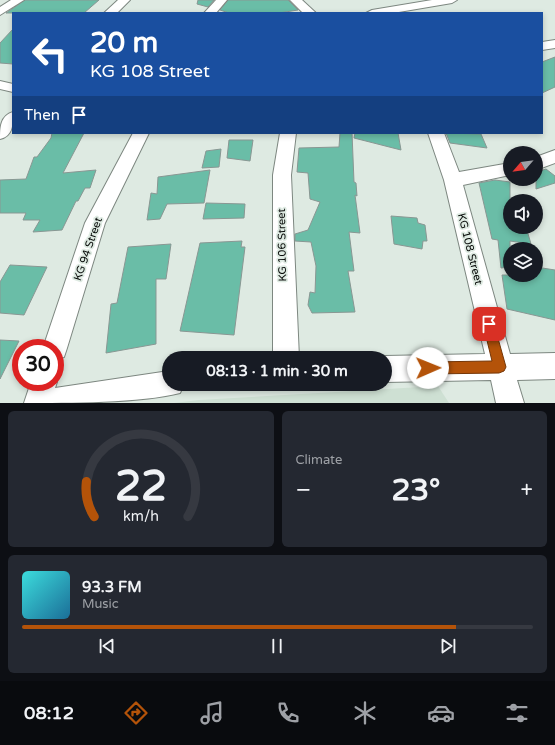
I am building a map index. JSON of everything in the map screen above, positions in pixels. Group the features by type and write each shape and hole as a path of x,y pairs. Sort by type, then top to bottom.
{"street":[{"path":"0,12 19,0"},
{"path":"111,12 125,0"},
{"path":"211,12 222,0"},
{"path":"295,0 309,12"},
{"path":"378,12 452,0"},
{"path":"543,46 555,44"},
{"path":"0,85 12,88"},
{"path":"0,134 12,118"},
{"name":"KG 94 Street","path":"58,339 95,223 140,134"},
{"name":"KG 106 Street","path":"286,351 283,282 282,175 288,134"},
{"name":"KG 108 Street","path":"436,134 453,180 499,367 510,403"},
{"path":"543,161 555,156"},
{"path":"453,180 503,170"},
{"path":"392,369 555,366"},
{"path":"48,403 162,385"},
{"path":"38,403 41,391"}],"shaded area":[{"path":"438,386 449,403 174,403 199,400 353,391 392,391 392,389"}],"building":[{"path":"25,0 99,0 85,12 6,13"},
{"path":"198,0 214,0 208,7 197,4"},
{"path":"228,0 288,0 298,10 285,12 226,12 220,10"},
{"path":"12,30 12,64 0,63 0,43"},
{"path":"555,57 555,87 543,93 543,62"},
{"path":"52,134 83,134 63,173 96,170 90,188 85,188 78,201 76,201 62,230 33,232 40,220 23,220 26,213 0,213 0,180 26,179 34,157 37,157 51,138"},
{"path":"340,134 352,134 354,182 356,183 357,196 355,195 360,233 349,232 354,271 348,271 355,312 312,313 308,305 310,292 315,293 316,266 311,242 295,241 295,234 308,230 320,202 310,199 308,173 297,172 299,148 339,147"},
{"path":"355,134 398,134 401,150 354,138"},
{"path":"446,134 481,134 487,148 450,143"},
{"path":"229,140 253,140 250,161 227,158"},
{"path":"221,149 219,167 202,168 206,151"},
{"path":"546,169 555,176 555,183 536,189 536,186 543,186 543,170"},
{"path":"210,170 204,203 167,204 160,219 147,220 151,193 157,194 158,177"},
{"path":"495,180 503,181 503,186 510,186 510,194 503,194 503,234 528,234 530,242 503,242 503,268 501,268 498,240 492,239 479,183"},
{"path":"206,203 245,204 244,218 203,219"},
{"path":"391,216 417,218 418,223 425,225 427,241 423,241 422,249 394,244"},
{"path":"242,241 241,247 245,247 234,335 180,331 200,243"},
{"path":"171,244 166,279 156,279 156,344 106,353 111,304 117,303 128,247"},
{"path":"10,265 47,267 24,315 0,313 0,282"},
{"path":"543,268 555,270 555,320 507,309 503,282 543,282"},
{"path":"0,340 12,341 12,355 0,379"}],"route":[{"path":"428,368 499,367 489,324"}]}
